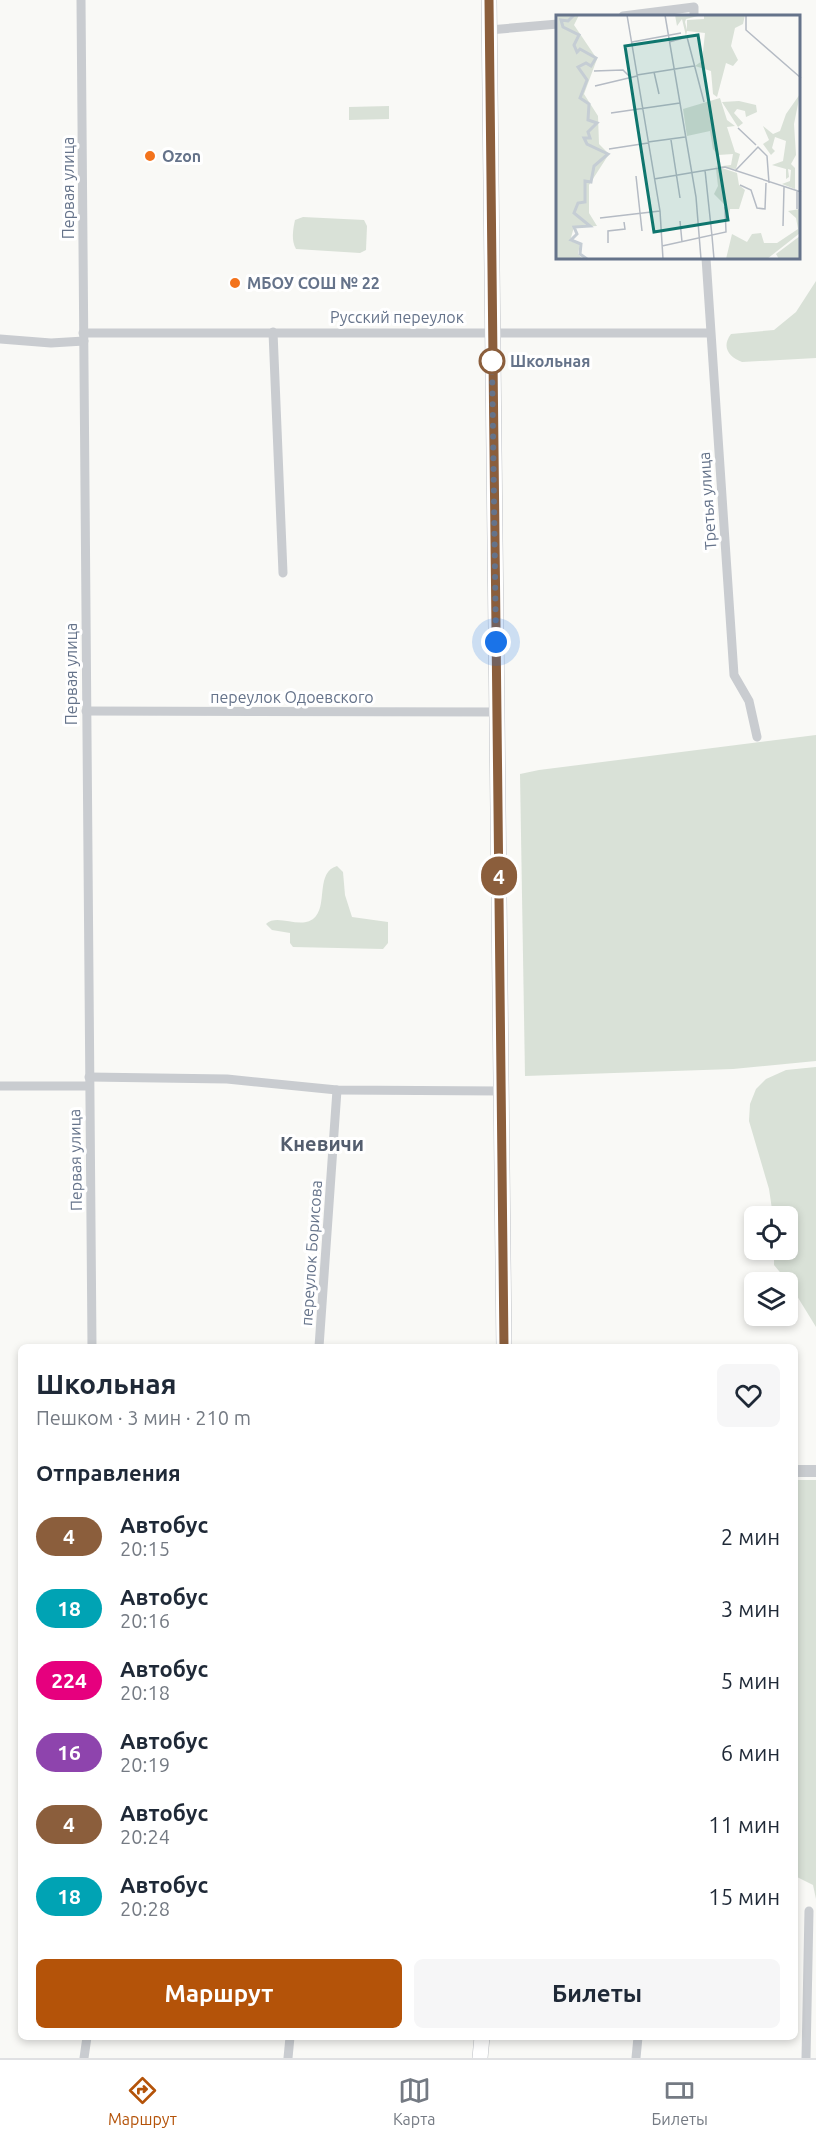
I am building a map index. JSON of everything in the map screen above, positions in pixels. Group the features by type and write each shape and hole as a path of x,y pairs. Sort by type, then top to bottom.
{"main road":[{"path":"489,0 504,1344"},
{"path":"480,2058 482,2040"}],"street":[{"name":"Первая улица","path":"81,0 92,1344"},
{"path":"641,15 694,12"},
{"path":"489,30 556,24"},
{"name":"Третья улица","path":"706,260 734,675 749,701 757,737"},
{"name":"Русский переулок","path":"0,339 51,343 84,337 273,332 710,333"},
{"path":"273,332 284,573"},
{"name":"переулок Одоевского","path":"86,711 498,712"},
{"path":"0,1086 227,1079 337,1090 500,1091"},
{"name":"переулок Борисова","path":"319,1344 337,1090"},
{"path":"798,1471 816,1471"},
{"path":"806,2058 809,1911"},
{"path":"84,2058 87,2040"},
{"path":"288,2058 290,2040"},
{"path":"636,2058 638,2040"}],"shaded area":[{"path":"389,106 389,119 349,120 349,107"},
{"path":"303,217 364,220 367,226 366,250 360,253 296,249 293,239 295,220"},
{"path":"816,281 816,358 742,362 730,354 727,343 731,334 774,330 796,312"},
{"path":"816,735 816,1061 733,1069 525,1076 520,774"},
{"path":"337,866 343,872 345,895 352,917 388,922 388,943 383,949 293,947 290,943 290,933 272,930 266,924 277,920 304,922 316,916 321,904 326,875"},
{"path":"816,1067 816,1327 798,1298 798,1272 780,1272 774,1265 774,1260 798,1260 798,1206 772,1206 769,1189 749,1121 750,1104 756,1089 766,1079 786,1070"},
{"path":"798,1480 816,1480 816,1899 813,1885 798,1878"}],"bus line":[{"name":"4","path":"489,0 504,1344"}],"place":[{"name":"Ozon","path":"150,156"},
{"name":"МБОУ СОШ № 22","path":"235,283"},
{"name":"Школьная","path":"492,361"}],"district":[{"name":"Кневичи","path":"322,1144"}],"route":[{"path":"492,361 496,642"}]}
